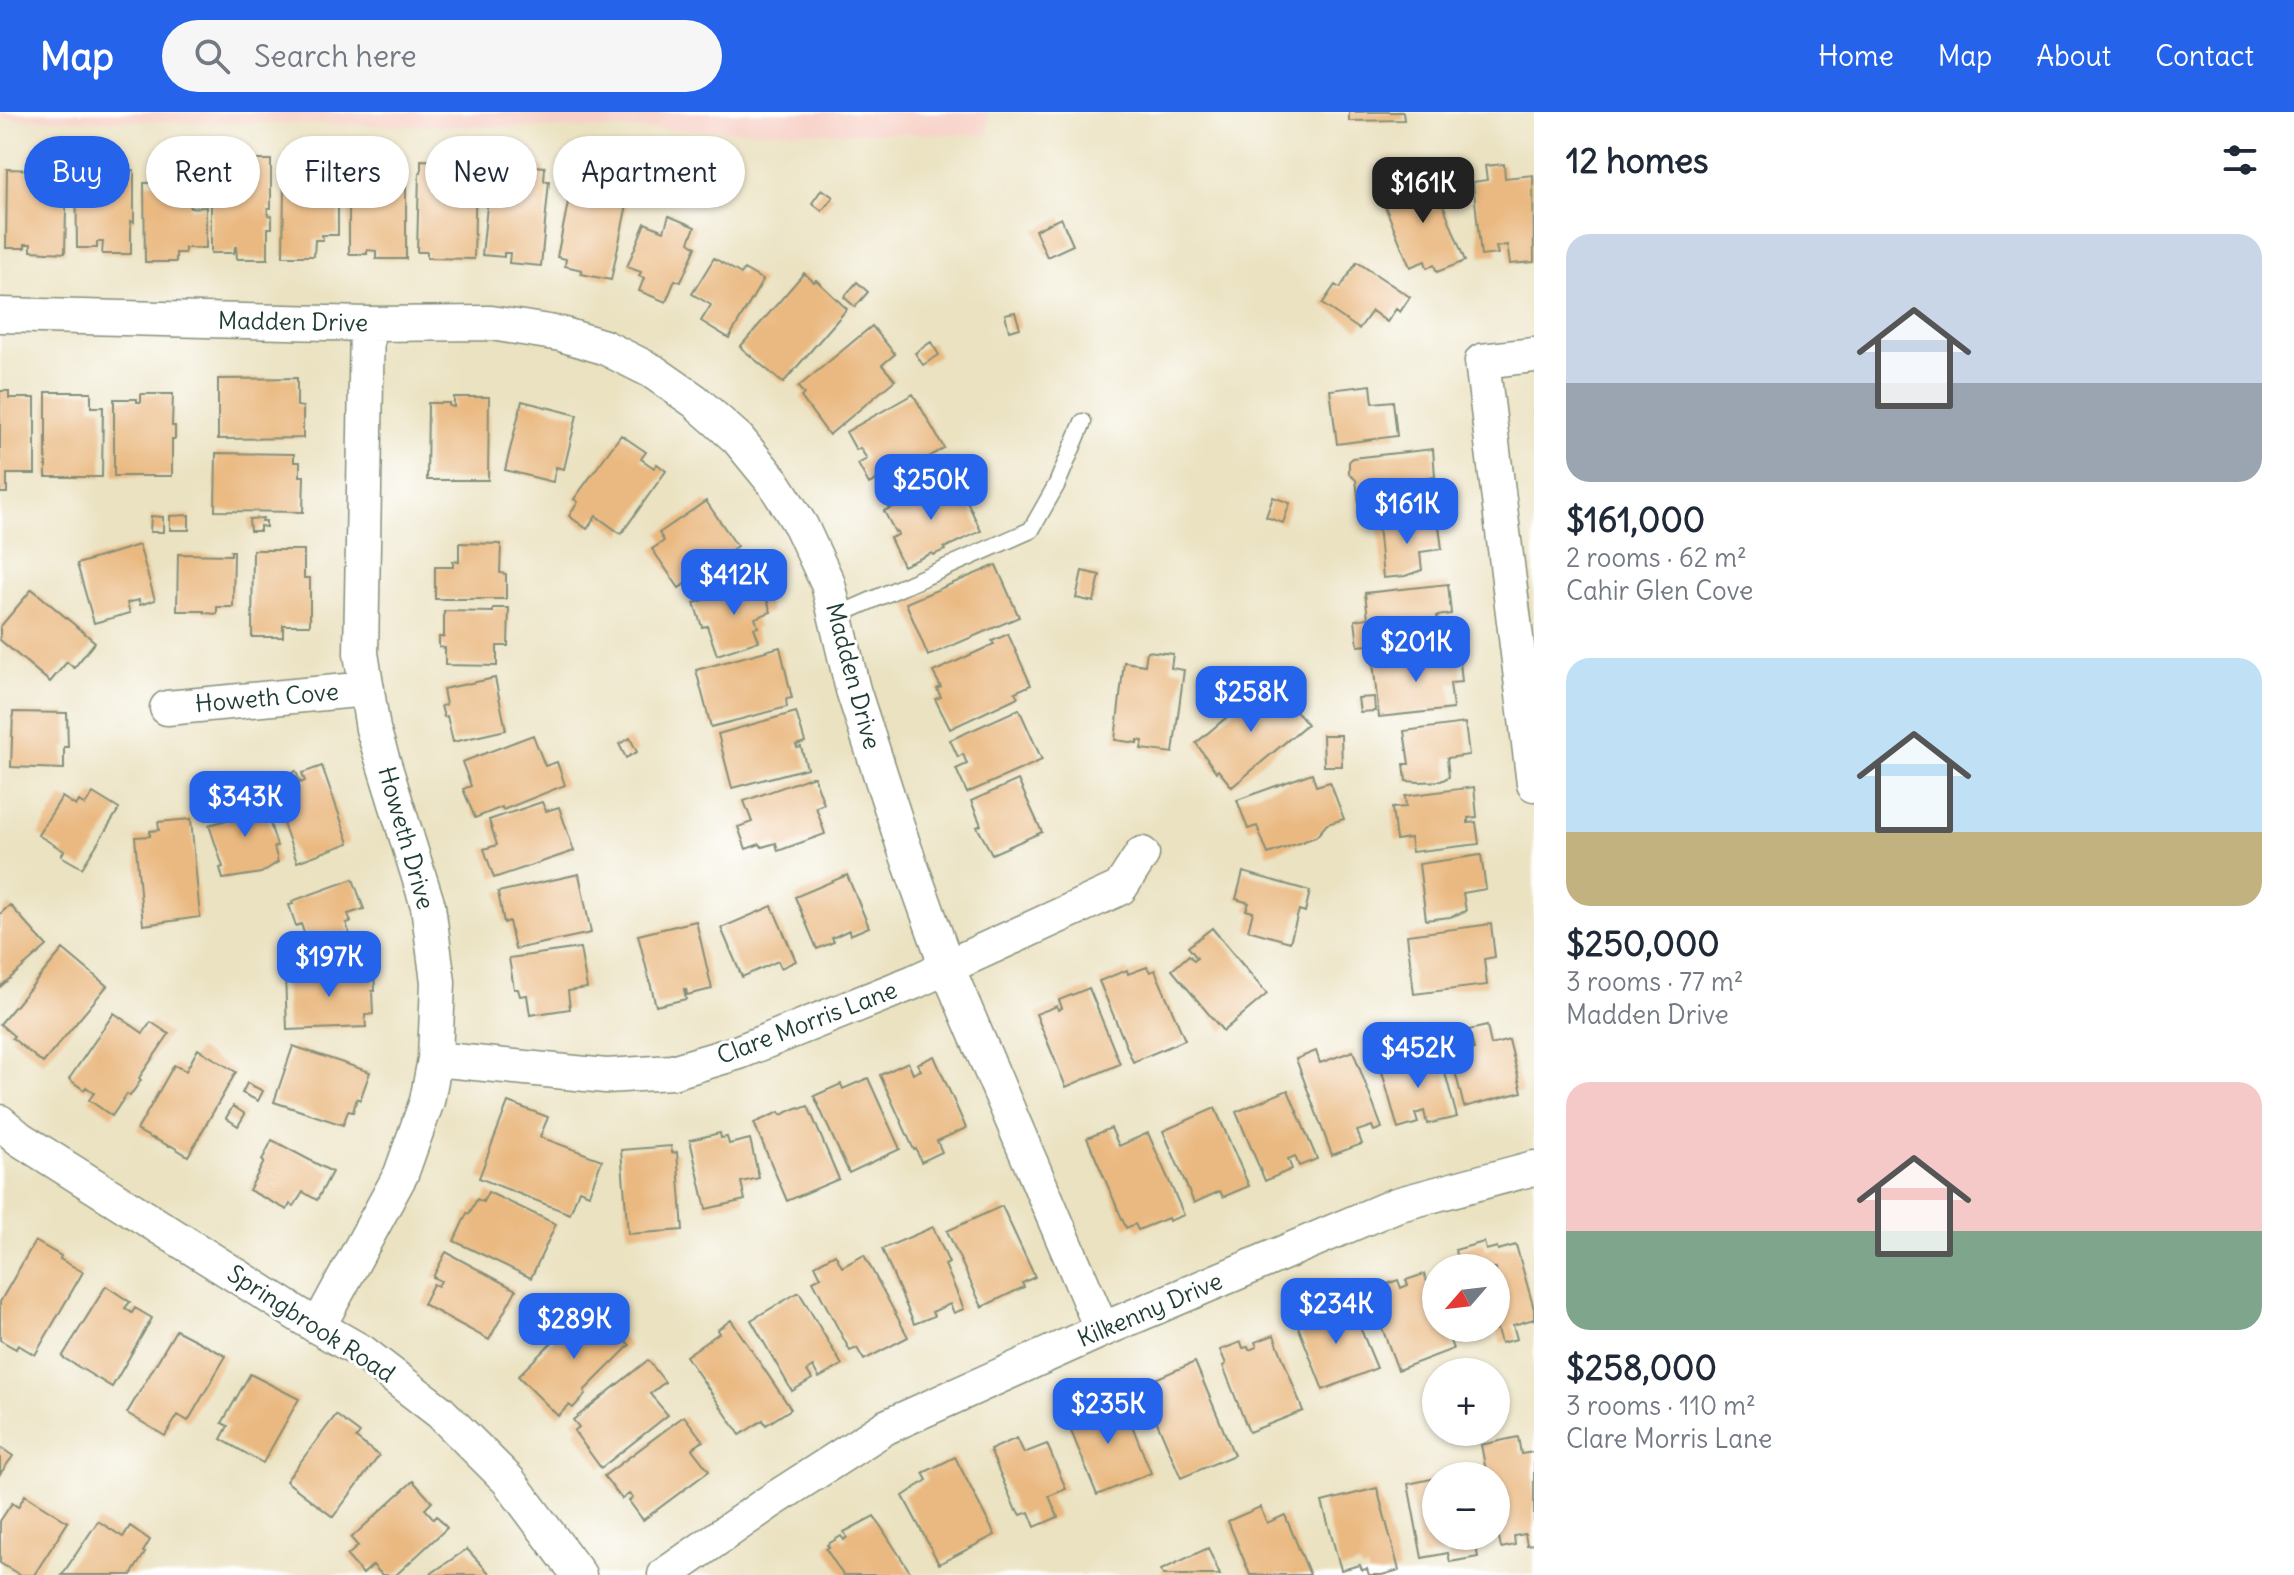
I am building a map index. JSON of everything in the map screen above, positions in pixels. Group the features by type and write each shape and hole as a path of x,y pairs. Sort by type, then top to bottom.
{"street":[{"name":"Madden Drive","path":"0,315 367,324 491,323 561,334 604,347 652,371 695,401 738,439 774,483 801,526 828,584 853,690 947,967 1102,1330"},
{"name":"Howeth Drive","path":"318,1327 401,1174 427,1101 435,1059 438,982 428,906 373,729 361,653 367,324"},
{"path":"1533,766 1482,361 1534,355"},
{"name":"Howeth Cove","path":"167,708 367,689"},
{"name":"Clare Morris Lane","path":"435,1059 606,1076 672,1072 739,1052 947,967 1120,888 1142,854"},
{"name":"Springbrook Road","path":"0,1122 20,1139 362,1352 440,1412 508,1480 579,1575"},
{"name":"Kilkenny Drive","path":"665,1575 768,1503 886,1427 1102,1330 1396,1205 1534,1168"}],"lane":[{"path":"836,616 1031,530 1057,484 1083,422"}],"shaded area":[{"path":"0,112 988,112 988,135 0,119"}],"building":[{"path":"1349,112 1403,112 1404,120 1349,121"},
{"path":"260,160 271,160 271,208 268,208 268,215 272,216 272,228 268,228 268,259 237,259 236,247 234,253 211,253 211,208 260,208"},
{"path":"421,160 425,160 425,208 475,208 474,259 427,258 427,252 417,252"},
{"path":"1504,164 1505,178 1533,175 1534,262 1510,264 1507,245 1496,247 1498,254 1481,256 1473,182 1487,180 1485,166"},
{"path":"537,166 545,167 544,181 549,181 541,266 509,263 510,253 504,253 504,257 482,255 487,208 537,208"},
{"path":"7,169 24,170 24,208 66,208 65,253 31,251 31,244 25,244 25,248 6,248"},
{"path":"130,170 134,170 131,254 102,254 103,242 97,242 97,248 77,248 76,208 130,208"},
{"path":"1431,174 1465,261 1437,272 1434,265 1427,268 1425,261 1410,267 1380,194"},
{"path":"144,183 146,208 206,208 206,248 185,248 185,253 176,253 176,262 145,262"},
{"path":"822,189 833,197 822,211 812,203"},
{"path":"284,208 338,208 338,235 322,235 323,240 315,240 314,256 283,256"},
{"path":"349,208 406,208 406,259 376,259 376,251 367,250 367,254 349,254"},
{"path":"567,208 626,208 611,280 581,274 582,270 565,266 566,259 557,257"},
{"path":"669,216 695,227 689,242 696,247 681,282 675,280 666,302 639,291 644,278 639,276 641,272 627,267 645,223 664,231"},
{"path":"1061,218 1073,245 1047,257 1035,230"},
{"path":"714,258 741,274 744,269 763,280 729,338 701,321 711,305 692,294"},
{"path":"1357,262 1410,297 1400,312 1396,309 1387,322 1372,311 1359,329 1322,304 1335,285 1340,288"},
{"path":"804,273 847,309 783,383 740,347"},
{"path":"857,282 868,292 855,307 844,297"},
{"path":"1015,312 1020,328 1009,331 1005,314"},
{"path":"872,326 895,354 882,365 895,380 829,435 801,397 804,394 798,387"},
{"path":"931,342 939,355 923,365 915,353"},
{"path":"297,378 297,406 303,407 303,438 218,439 218,379"},
{"path":"1371,385 1373,403 1393,401 1397,436 1337,444 1330,390"},
{"path":"0,391 9,391 9,398 35,398 35,474 7,474 7,493 0,493"},
{"path":"46,392 91,392 91,407 103,407 102,477 46,477"},
{"path":"141,394 173,394 172,426 175,426 175,439 172,439 172,476 114,476 114,399 137,399 141,402"},
{"path":"913,394 944,448 905,471 902,466 869,484 858,464 867,459 860,448 856,450 846,432"},
{"path":"454,397 489,397 488,480 427,480 428,403 449,403 454,407"},
{"path":"522,401 577,415 564,469 556,467 553,482 505,470"},
{"path":"621,435 646,452 641,459 654,468 657,464 666,471 621,534 596,516 587,529 569,516 578,502 574,499"},
{"path":"1433,449 1435,477 1426,478 1427,484 1421,485 1423,505 1360,513 1356,480 1349,474 1352,458"},
{"path":"216,453 294,454 294,462 300,462 300,476 304,476 303,512 215,511"},
{"path":"956,478 981,531 945,550 903,566 890,538 898,535 897,531 884,511"},
{"path":"1273,497 1290,503 1283,523 1266,517"},
{"path":"706,501 737,546 679,588 652,549 664,541 659,533"},
{"path":"189,515 189,530 170,530 170,516"},
{"path":"151,516 163,517 163,532 150,532"},
{"path":"263,518 266,527 260,526 260,531 250,531 249,519"},
{"path":"1438,518 1442,549 1420,552 1422,570 1405,576 1383,578 1378,525"},
{"path":"459,543 501,544 500,573 506,574 506,599 435,599 435,567 453,567 453,561 459,562"},
{"path":"139,545 155,600 140,605 139,600 127,603 130,613 94,623 77,564"},
{"path":"253,550 304,550 304,578 310,578 310,625 283,625 283,637 252,637"},
{"path":"234,551 233,607 217,607 217,614 177,611 178,554 231,555"},
{"path":"996,565 1019,617 928,656 906,603"},
{"path":"1082,571 1100,575 1094,602 1076,598"},
{"path":"761,582 771,612 755,618 758,627 754,628 759,641 717,655 707,626 702,627 694,603"},
{"path":"1448,584 1451,614 1437,616 1438,624 1430,626 1432,644 1373,650 1369,645 1358,646 1355,620 1368,618 1365,593"},
{"path":"32,589 95,642 74,668 67,662 50,682 0,640 0,627"},
{"path":"493,608 509,608 508,646 497,646 497,666 445,665 445,648 439,647 439,637 444,637 444,611 493,612"},
{"path":"1008,634 1031,685 1015,692 1018,697 950,729 935,699 941,697 937,689 941,687 933,672 994,644 992,641"},
{"path":"780,647 792,698 786,699 787,707 711,727 696,670"},
{"path":"1147,651 1173,654 1171,668 1184,670 1173,753 1141,749 1143,741 1115,740 1124,662 1145,665"},
{"path":"1459,651 1462,682 1450,683 1453,709 1379,717 1373,662"},
{"path":"495,678 506,730 453,742 447,716 444,717 441,706 446,705 443,689"},
{"path":"1271,680 1307,724 1232,787 1218,770 1216,772 1196,743"},
{"path":"1374,697 1375,711 1360,712 1358,698"},
{"path":"1019,709 1042,760 967,793 956,769 967,764 963,754 958,757 950,740"},
{"path":"13,712 67,713 68,747 64,747 64,769 11,767"},
{"path":"796,712 805,742 796,745 797,748 801,747 807,768 732,788 718,734"},
{"path":"1465,723 1469,755 1447,758 1449,777 1441,781 1406,781 1404,764 1409,764 1404,731"},
{"path":"533,735 545,766 557,762 565,785 475,818 463,789 471,786 462,762"},
{"path":"1323,735 1341,735 1342,766 1324,766"},
{"path":"630,738 637,752 626,758 619,744"},
{"path":"322,766 349,843 297,862 268,781 296,771 300,783 305,781 302,773"},
{"path":"1312,773 1316,786 1330,782 1344,819 1327,824 1316,837 1268,854 1257,826 1248,829 1237,800"},
{"path":"814,776 824,804 816,807 825,834 778,851 776,843 746,849 738,827 752,822 744,801"},
{"path":"1018,780 1042,832 992,854 977,827 981,825 971,801"},
{"path":"1474,787 1477,817 1468,818 1468,823 1476,822 1479,844 1412,852 1410,838 1396,840 1392,808 1406,807 1405,796"},
{"path":"93,793 119,809 82,868 61,856 64,851 38,835 62,797 76,806 79,801 85,805"},
{"path":"261,794 277,846 274,847 278,862 261,873 223,879 220,868 223,867 209,825 227,820 225,812 233,809 232,804"},
{"path":"542,802 546,811 559,807 574,851 494,878 484,849 497,845 489,820"},
{"path":"191,819 200,917 143,925 135,837 150,836 150,831 159,830 158,822"},
{"path":"1481,855 1486,889 1463,893 1466,911 1426,920 1419,864"},
{"path":"1243,872 1310,891 1305,912 1299,910 1290,942 1248,930 1253,912 1246,910 1249,903 1236,899"},
{"path":"579,874 591,933 515,949 509,921 504,923 498,892"},
{"path":"847,875 869,927 850,935 849,930 832,938 834,942 817,949 795,897"},
{"path":"353,879 364,909 348,914 351,922 346,923 351,938 311,953 301,924 296,926 289,905 293,904 292,901"},
{"path":"10,905 47,946 0,987 0,914"},
{"path":"772,906 796,961 781,968 778,961 742,977 721,928"},
{"path":"696,921 712,989 687,995 684,989 686,999 656,1006 638,935"},
{"path":"1491,924 1495,957 1484,959 1487,985 1414,994 1407,935"},
{"path":"1212,928 1267,994 1223,1031 1172,970 1189,955 1194,961 1197,958 1188,947"},
{"path":"580,948 587,988 568,991 570,1009 530,1015 527,995 520,996 518,989 514,989 509,958"},
{"path":"63,949 107,986 43,1063 0,1024"},
{"path":"1147,967 1150,972 1155,970 1185,1040 1133,1062 1099,981 1127,970 1128,974"},
{"path":"374,970 373,1014 365,1015 366,1027 287,1030 285,973"},
{"path":"1089,988 1120,1064 1066,1087 1036,1014 1057,1006 1058,1010 1062,1008 1059,1000"},
{"path":"114,1013 143,1033 151,1022 169,1034 130,1096 127,1094 112,1116 89,1100 94,1093 69,1079"},
{"path":"1487,1026 1491,1045 1509,1040 1522,1092 1464,1107 1451,1055 1474,1049 1469,1030"},
{"path":"293,1046 370,1072 360,1100 357,1098 353,1112 348,1111 343,1125 274,1102"},
{"path":"1414,1046 1419,1065 1441,1058 1457,1117 1427,1124 1424,1111 1415,1114 1418,1123 1398,1129 1381,1068 1400,1063 1397,1051"},
{"path":"198,1049 236,1072 188,1156 137,1130 174,1065 186,1071"},
{"path":"1316,1051 1320,1063 1353,1051 1382,1128 1374,1131 1372,1126 1357,1131 1362,1144 1332,1155 1296,1059"},
{"path":"934,1056 966,1128 937,1141 942,1152 921,1162 880,1075 908,1062 913,1074 921,1070 917,1064"},
{"path":"868,1078 900,1149 849,1173 814,1096 841,1084 843,1089"},
{"path":"247,1083 263,1091 258,1101 242,1093"},
{"path":"1288,1090 1317,1159 1299,1166 1295,1156 1288,1159 1292,1169 1265,1181 1236,1112"},
{"path":"508,1102 548,1117 540,1137 602,1160 589,1194 579,1190 570,1214 479,1178"},
{"path":"233,1106 245,1114 238,1126 226,1118"},
{"path":"808,1106 839,1179 787,1201 754,1123 779,1112 781,1115"},
{"path":"1215,1108 1249,1186 1223,1197 1220,1191 1194,1203 1163,1131"},
{"path":"1111,1128 1119,1146 1148,1133 1184,1215 1138,1230 1135,1224 1126,1228 1087,1138"},
{"path":"720,1133 721,1138 727,1137 729,1144 750,1139 759,1178 741,1182 745,1200 706,1209 690,1140"},
{"path":"272,1140 332,1172 317,1200 303,1192 294,1206 290,1204 287,1210 249,1190"},
{"path":"671,1146 672,1153 677,1152 683,1230 628,1234 621,1150"},
{"path":"488,1192 556,1224 531,1278 454,1241 467,1213 477,1199 483,1202"},
{"path":"1002,1206 1035,1277 1022,1283 1024,1287 982,1307 947,1231"},
{"path":"933,1227 964,1309 954,1313 950,1304 932,1312 934,1316 914,1324 882,1249"},
{"path":"35,1241 83,1272 35,1355 18,1345 16,1349 0,1340 0,1302"},
{"path":"1484,1242 1486,1250 1516,1245 1534,1309 1534,1319 1513,1325 1517,1339 1510,1341 1510,1254 1456,1254 1455,1250"},
{"path":"446,1252 516,1290 489,1340 423,1304 433,1284 438,1286 441,1281 433,1277"},
{"path":"835,1254 842,1267 864,1255 908,1337 864,1360 857,1348 850,1351 813,1281 821,1277 815,1265"},
{"path":"1422,1275 1422,1342 1450,1342 1453,1349 1422,1358 1422,1361 1398,1370 1368,1291 1398,1280 1401,1288 1408,1285 1406,1280"},
{"path":"106,1286 130,1302 125,1308 132,1313 135,1308 152,1318 112,1387 62,1357"},
{"path":"799,1292 842,1365 819,1378 813,1367 807,1371 812,1379 792,1391 751,1320"},
{"path":"1349,1301 1377,1368 1323,1390 1296,1321 1325,1309 1329,1318 1335,1316 1332,1308"},
{"path":"589,1305 630,1345 584,1391 586,1394 573,1408 569,1405 558,1416 518,1376"},
{"path":"731,1320 791,1409 766,1425 763,1420 740,1435 686,1356 719,1333 717,1330"},
{"path":"176,1330 226,1356 188,1421 178,1415 165,1436 127,1413"},
{"path":"1274,1335 1303,1411 1249,1432 1223,1366 1226,1364 1220,1350 1241,1342 1243,1348 1248,1347 1249,1350 1257,1347 1255,1342"},
{"path":"648,1360 665,1382 650,1394 668,1415 601,1468 574,1431 579,1427 573,1420"},
{"path":"1195,1362 1234,1455 1181,1478 1141,1385"},
{"path":"250,1374 299,1399 263,1463 221,1439 228,1426 222,1423"},
{"path":"1121,1398 1151,1473 1097,1495 1065,1416 1093,1405 1097,1414 1104,1411 1102,1406"},
{"path":"336,1415 360,1433 356,1438 379,1456 333,1517 286,1481"},
{"path":"684,1416 703,1441 692,1449 709,1471 643,1520 629,1501 633,1498 629,1494 622,1499 604,1476"},
{"path":"1518,1437 1521,1454 1534,1452 1534,1544 1527,1545 1525,1534 1514,1536 1515,1545 1510,1546 1510,1462 1484,1462 1481,1446 1510,1446 1510,1439"},
{"path":"1017,1438 1024,1453 1047,1444 1066,1489 1049,1496 1058,1517 1035,1527 1029,1512 1021,1515 1016,1511 990,1450"},
{"path":"0,1447 13,1456 0,1474"},
{"path":"955,1457 995,1535 939,1564 903,1496 927,1480 923,1473"},
{"path":"413,1481 432,1502 425,1509 434,1519 437,1516 447,1528 396,1575 382,1575 373,1565 363,1574 347,1556 358,1546 351,1538"},
{"path":"1422,1481 1422,1550 1477,1550 1478,1557 1450,1562 1448,1553 1422,1558 1408,1484"},
{"path":"1377,1488 1399,1570 1369,1575 1367,1569 1362,1570 1360,1565 1341,1570 1322,1502"},
{"path":"25,1495 68,1522 34,1575 20,1575 0,1563 0,1521 12,1503 18,1507"},
{"path":"1260,1507 1267,1523 1285,1515 1310,1575 1250,1575 1228,1521"},
{"path":"874,1516 912,1575 843,1575 826,1549 841,1536 844,1540 847,1537 844,1532"},
{"path":"98,1521 123,1537 130,1526 150,1540 131,1575 62,1575"},
{"path":"1208,1548 1220,1575 1163,1575 1161,1570"},
{"path":"467,1549 491,1575 429,1575"}]}
